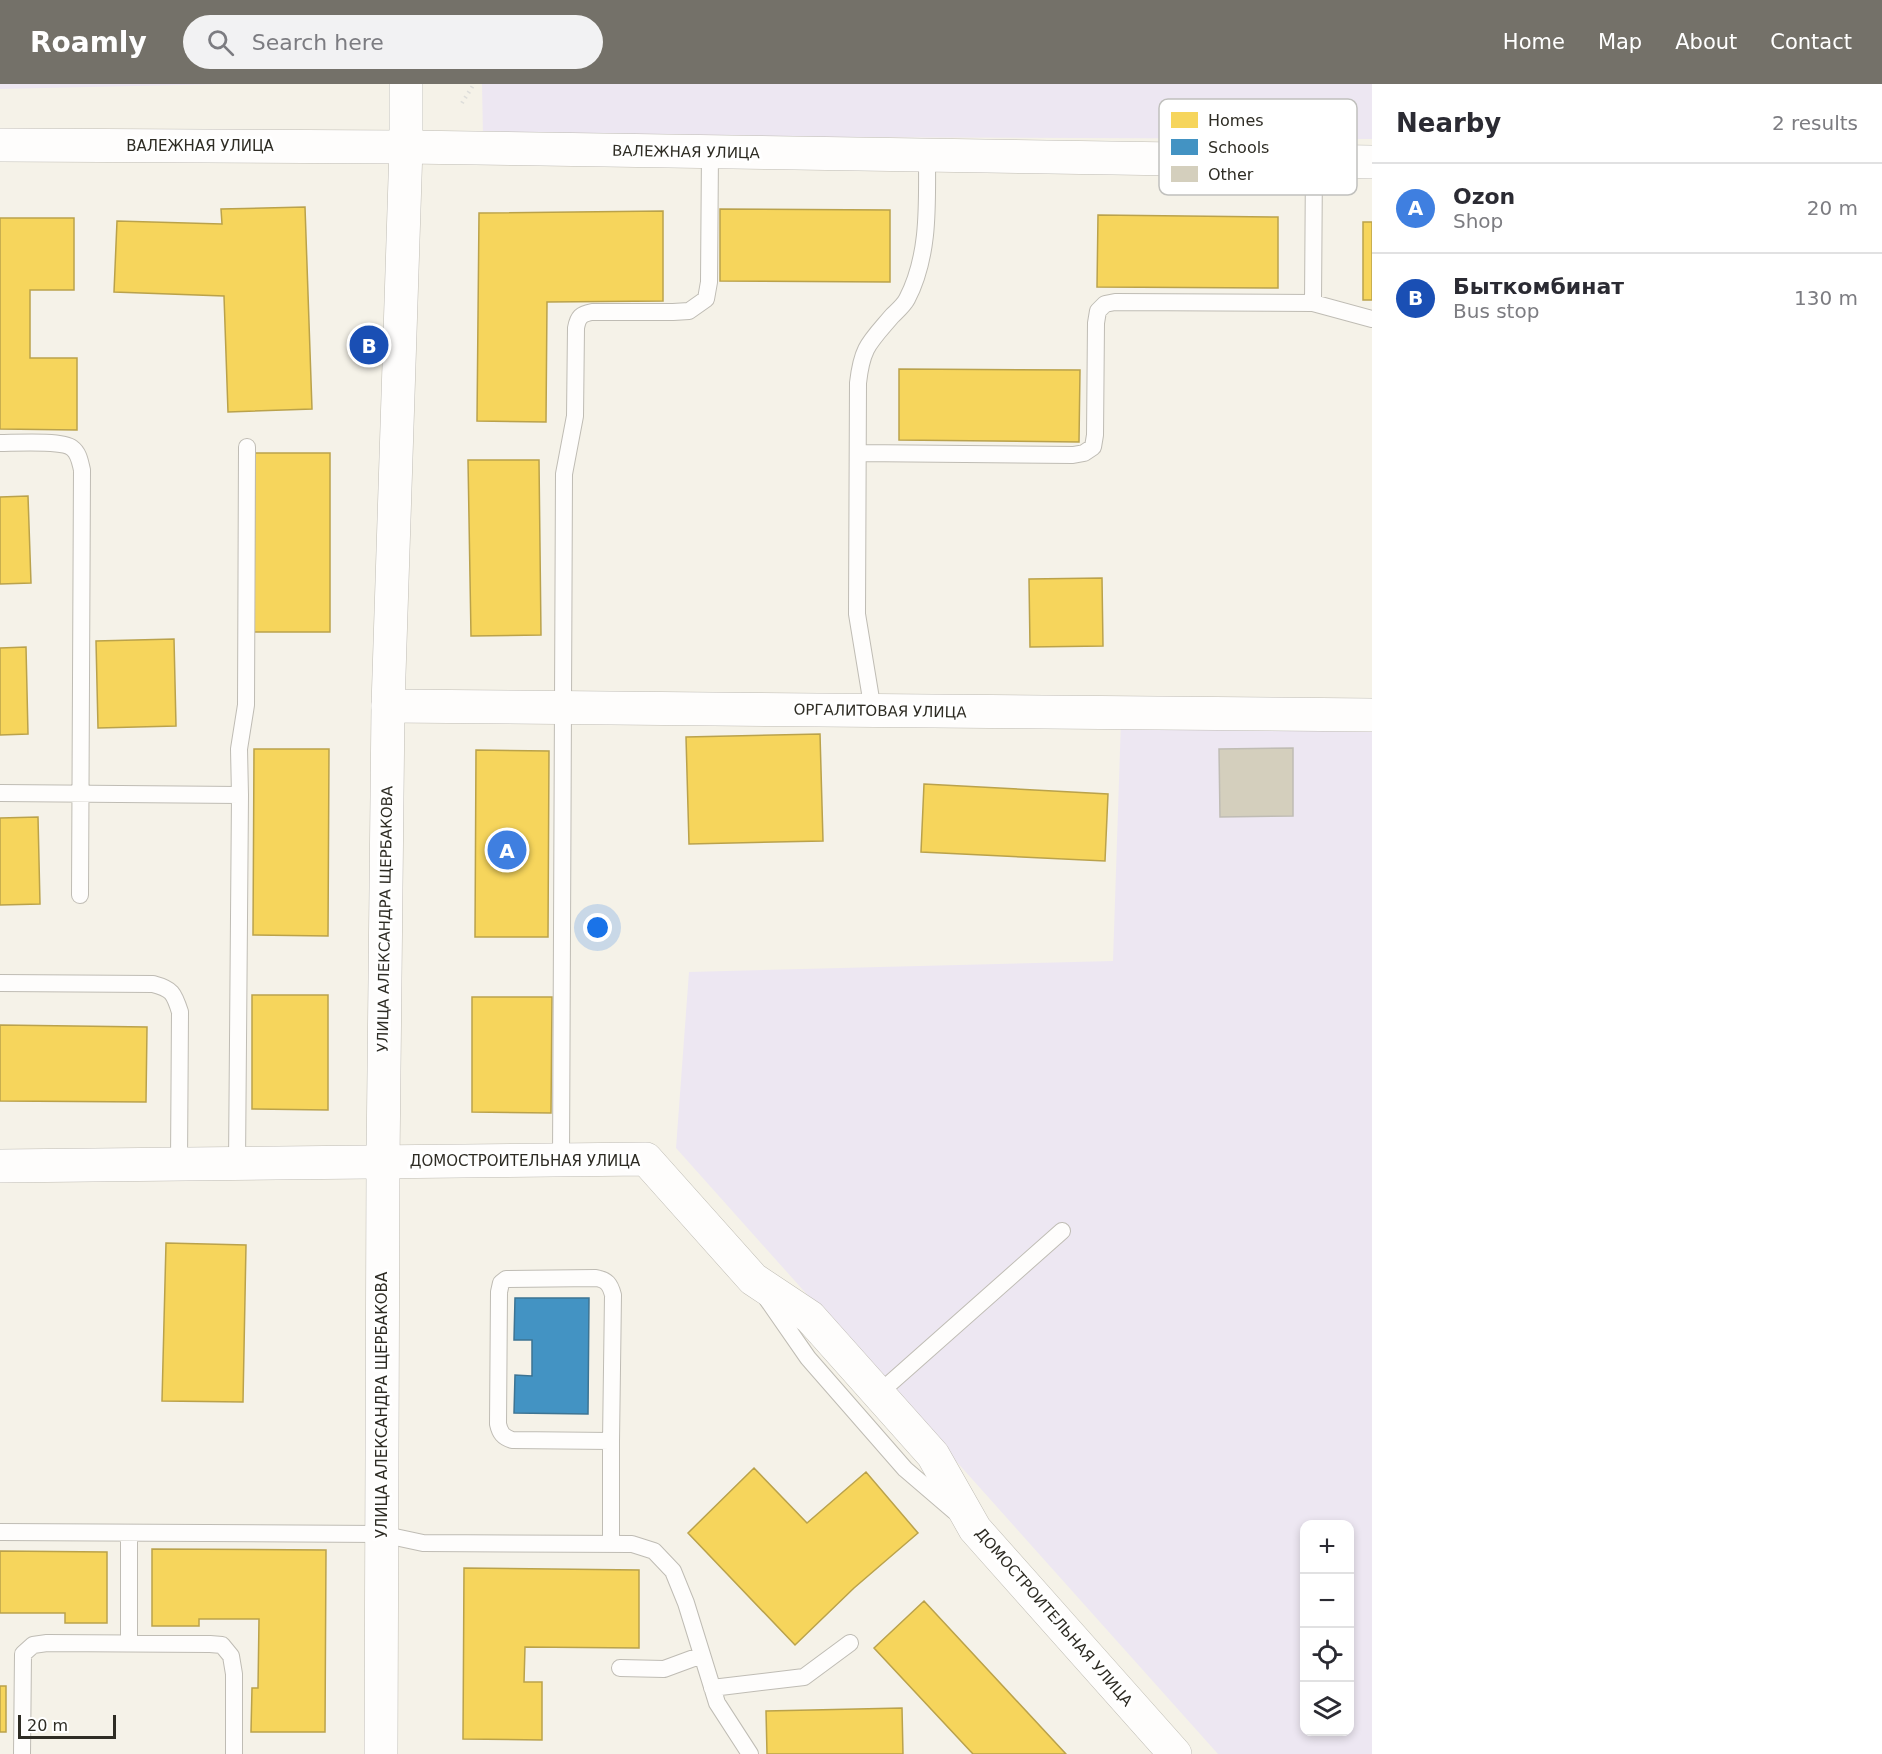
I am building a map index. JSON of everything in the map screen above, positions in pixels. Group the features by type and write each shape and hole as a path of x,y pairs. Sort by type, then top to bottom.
{"street":[{"name":"УЛИЦА АЛЕКСАНДРА ЩЕРБАКОВА","path":"381,1754 383,1162 388,706 406,147 406,84"},
{"name":"ВАЛЕЖНАЯ УЛИЦА","path":"0,145 406,147 1159,159"},
{"name":"ВАЛЕЖНАЯ УЛИЦА","path":"1357,162 1372,162"},
{"name":"ОРГАЛИТОВАЯ УЛИЦА","path":"388,706 1372,715"},
{"name":"ДОМОСТРОИТЕЛЬНАЯ УЛИЦА","path":"0,1166 646,1160 753,1279 810,1317 933,1455 975,1529 1175,1754"}],"lane":[{"path":"561,1161 564,474 575,416 576,328 578,319 583,314 673,312 689,310 706,299 710,282 710,152"},
{"path":"873,711 857,614 860,362 865,348 906,300 916,274 926,230 927,155"},
{"path":"1313,303 1314,195"},
{"path":"858,453 1073,455 1084,453 1093,447 1095,435 1096,323 1098,311 1106,304 1115,302 1313,303 1372,319"},
{"path":"0,443 71,446 77,453 82,470 80,896"},
{"path":"237,1164 239,749 246,705 247,447"},
{"path":"0,794 240,795"},
{"path":"0,984 153,984 166,988 175,996 180,1012 179,1164"},
{"path":"878,1394 1062,1231"},
{"path":"611,1441 512,1440 505,1438 500,1431 498,1424 499,1292 501,1283 506,1279 596,1278 604,1279 610,1285 613,1295 611,1544"},
{"path":"753,1279 808,1358 905,1469 975,1529"},
{"path":"0,1532 381,1534 423,1543 632,1544 654,1551 673,1571 686,1603 717,1703 750,1754"},
{"path":"129,1533 129,1643"},
{"path":"22,1754 23,1654 33,1645 47,1643 222,1645 231,1656 234,1674 234,1754"},
{"path":"712,1688 804,1677 850,1643"},
{"path":"620,1668 664,1669 702,1654"}],"path":[{"path":"462,103 474,84"}],"shaded area":[{"path":"0,84 225,84 0,89"},
{"path":"482,84 1372,84 1372,139 1357,139 1357,99 1159,99 1159,138 483,136"},
{"path":"1121,720 1372,720 1372,1754 1218,1754 676,1148 689,972 1113,961"}],"building: Homes":[{"path":"305,207 312,409 228,412 224,296 114,292 117,221 222,224 221,209"},
{"path":"720,209 890,210 890,282 720,281"},
{"path":"663,211 663,301 547,302 546,422 477,421 479,213"},
{"path":"1098,215 1278,217 1278,288 1097,287"},
{"path":"0,218 74,218 74,290 30,290 30,358 77,358 77,430 0,429"},
{"path":"1363,222 1372,222 1372,300 1363,300"},
{"path":"899,369 1080,370 1079,442 899,440"},
{"path":"255,453 330,453 330,632 254,632"},
{"path":"468,460 539,460 541,635 471,636"},
{"path":"28,496 31,583 0,584 0,497"},
{"path":"1102,578 1103,646 1030,647 1029,579"},
{"path":"174,639 176,726 98,728 96,641"},
{"path":"26,647 28,734 0,735 0,648"},
{"path":"820,734 823,841 689,844 686,737"},
{"path":"254,749 329,749 328,936 253,935"},
{"path":"476,750 549,751 548,937 475,937"},
{"path":"924,784 1108,794 1105,861 921,852"},
{"path":"38,817 40,904 0,905 0,818"},
{"path":"252,995 328,995 328,1110 252,1109"},
{"path":"472,997 552,997 551,1113 472,1112"},
{"path":"0,1025 147,1027 146,1102 0,1101"},
{"path":"166,1243 246,1245 243,1402 162,1401"},
{"path":"754,1468 807,1523 866,1472 918,1533 854,1588 795,1645 688,1533"},
{"path":"152,1549 326,1550 325,1732 251,1732 252,1688 258,1688 259,1619 199,1619 199,1626 152,1626"},
{"path":"0,1551 107,1552 107,1623 65,1623 65,1613 0,1613"},
{"path":"464,1568 639,1570 639,1648 525,1647 524,1682 542,1682 542,1740 463,1739"},
{"path":"924,1601 1066,1754 973,1754 874,1648"},
{"path":"0,1686 6,1686 6,1732 0,1732"},
{"path":"902,1708 903,1754 767,1754 766,1711"}],"building: Schools":[{"path":"515,1298 589,1298 588,1414 514,1413 515,1375 532,1376 532,1340 514,1340"}],"building: Other":[{"path":"1293,748 1293,816 1220,817 1219,749"}],"place":[{"name":"Быткомбинат","path":"369,345"},
{"name":"Ozon","path":"507,850"}]}
